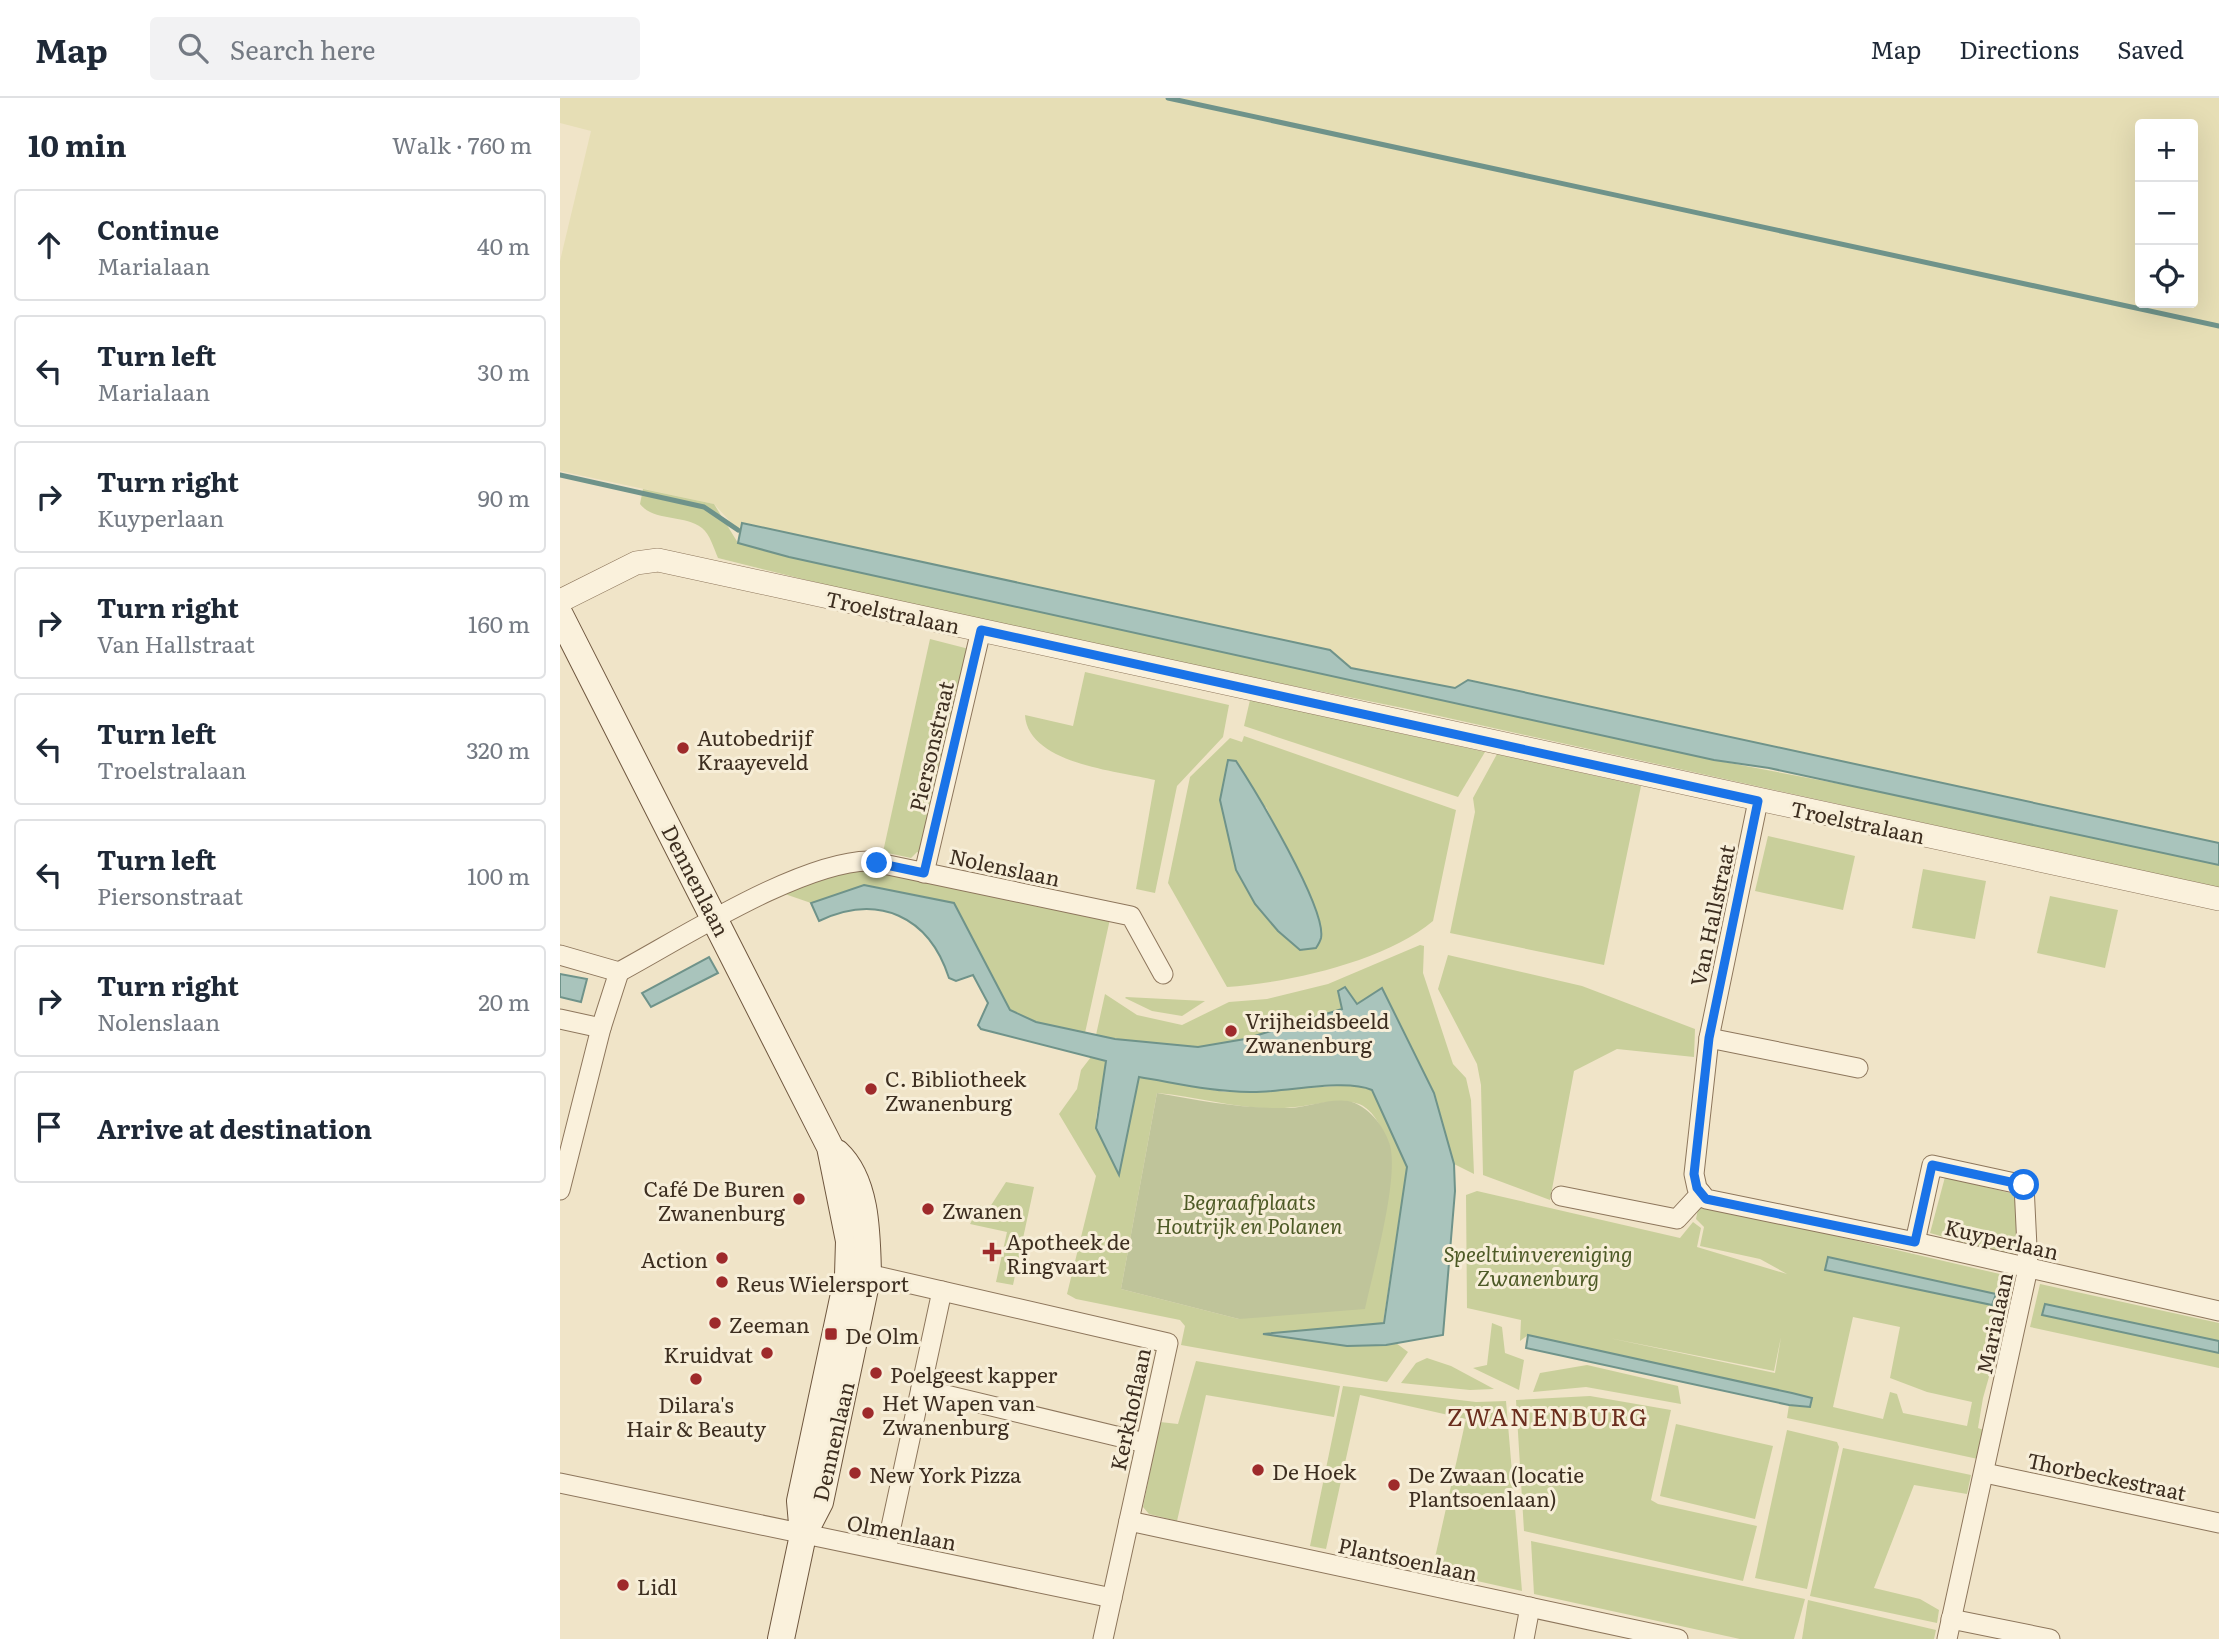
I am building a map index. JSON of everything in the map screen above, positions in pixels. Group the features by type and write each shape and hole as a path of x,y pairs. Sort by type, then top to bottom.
{"main road":[{"name":"Dennenlaan","path":"560,615 831,1147 858,1275 800,1501 803,1535 781,1639"}],"street":[{"name":"Troelstralaan","path":"560,601 636,563 658,560 2219,899"},
{"name":"Piersonstraat","path":"924,873 981,630"},
{"name":"Van Hallstraat","path":"1699,1191 1694,1174 1709,1038 1758,801"},
{"name":"Nolenslaan","path":"619,972 776,889 848,862 869,861 1131,916 1163,974"},
{"path":"560,956 619,972 601,1028 560,1190"},
{"path":"560,1018 601,1028"},
{"path":"1709,1038 1858,1068"},
{"name":"Marialaan","path":"1915,1242 1932,1165 2024,1185 2028,1268 1947,1639"},
{"path":"1561,1196 1677,1219 1699,1191"},
{"name":"Kuyperlaan","path":"1699,1191 1706,1199 1915,1242 2219,1311"},
{"name":"Kerkhoflaan","path":"858,1275 942,1290 1168,1343 1103,1639"},
{"path":"886,1550 942,1290"},
{"path":"921,1389 1145,1443"},
{"name":"Thorbeckestraat","path":"1985,1473 2219,1523"},
{"name":"Olmenlaan","path":"560,1483 1112,1598"},
{"name":"Plantsoenlaan","path":"1129,1521 1678,1639"},
{"path":"1524,1639 1530,1607"},
{"path":"1951,1619 2050,1639"}],"shaded area":[{"path":"560,98 2219,98 2219,845 1468,680 1455,688 1351,668 1330,650 742,523 738,530 714,504 560,471 560,261 591,131 560,123"}],"green space":[{"path":"643,489 714,504 738,543 789,557 1714,760 2219,856 2219,888 1403,708 980,623 718,558 710,538 702,528 646,510 640,504"},
{"path":"930,639 969,649 922,854 917,852 911,858 883,852"},
{"path":"1085,672 1229,705 1223,737 1177,786 1155,893 1136,889 1155,780 1098,768 1058,755 1041,745 1030,731 1025,715 1073,726"},
{"path":"1250,700 1485,752 1458,797 1244,726"},
{"path":"1244,736 1456,810 1433,921 1390,948 1335,968 1278,981 1227,987 1168,883 1190,777 1230,738 1242,742","holes":["1220,800 1266,807 1289,854 1236,870"]},
{"path":"1497,754 1641,786 1604,965 1450,933 1475,812 1473,798"},
{"path":"1768,836 1855,856 1843,910 1755,891"},
{"path":"857,866 1110,919 1085,1033 1036,1022 1010,1010 954,903 864,885 811,903 782,893"},
{"path":"1923,869 1986,881 1975,939 1912,928"},
{"path":"2050,896 2118,910 2105,968 2037,953"},
{"path":"1420,945 1424,946 1423,973 1453,1064 1466,1078 1471,1100 1474,1174 1454,1164 1434,1093 1382,989 1356,1004 1345,987 1343,1009 1277,1032 1225,1045 1194,1048 1166,1046 1096,1035 1105,994 1137,1015 1182,1025 1229,1002 1267,999 1328,984"},
{"path":"1448,955 1582,986 1695,1029 1694,1057 1617,1049 1574,1071 1550,1200 1483,1175 1481,1085 1477,1064 1438,989"},
{"path":"1125,998 1205,1001 1182,1016 1152,1011"},
{"path":"1091,1057 1107,1061 1096,1118 1119,1174 1139,1077 1225,1092 1358,1085 1373,1090 1407,1167 1383,1323 1268,1334 1347,1346 1396,1343 1408,1352 1387,1382 1181,1345 1185,1326 1180,1320 1076,1299 1067,1294 1096,1176 1059,1114 1077,1089 1081,1070","holes":["1157,1093 1260,1108 1351,1102 1370,1111 1390,1146 1239,1319 1121,1289"]},
{"name":"Begraafplaats Houtrijk en Polanen","path":"1157,1093 1223,1104 1273,1108 1348,1101 1362,1107 1374,1117 1390,1145 1392,1161 1384,1226 1365,1309 1239,1319 1121,1289"},
{"path":"1945,1177 2022,1196 2019,1250 2009,1256 1930,1233"},
{"path":"1006,1182 1034,1187 1013,1285 996,1282 1007,1232 970,1224 980,1205 988,1210"},
{"name":"Speeltuinvereniging Zwanenburg","path":"1477,1191 1680,1238 1693,1222 1701,1228 1697,1247 1787,1274 1760,1259 1700,1246 1704,1227 1696,1219 1699,1204 2017,1278 1983,1398 1978,1428 1984,1430 1978,1459 1787,1418 1789,1405 1809,1407 1811,1398 1528,1335 1520,1341 1521,1320 1467,1308 1466,1195","holes":["1835,1271 1924,1278 1996,1294 1992,1304","1853,1317 1900,1327 1890,1378 1927,1392 1972,1402 1967,1426 1903,1413 1897,1394 1890,1392 1883,1419 1833,1407","1781,1337 1775,1373 1609,1338 1774,1371"]},
{"path":"2040,1284 2219,1323 2219,1368 2030,1327"},
{"path":"1492,1323 1502,1327 1505,1353 1524,1360 1519,1390 1473,1368 1487,1365"},
{"path":"1427,1358 1451,1366 1494,1389 1470,1390 1401,1383 1416,1363"},
{"path":"1196,1361 1340,1386 1334,1417 1206,1395 1177,1521 1149,1514 1143,1507 1160,1422 1178,1424"},
{"path":"1587,1365 1678,1386 1681,1404 1586,1387 1533,1392 1540,1373"},
{"path":"1343,1386 1476,1402 1506,1401 1522,1591 1432,1571 1466,1419 1360,1395 1326,1549 1310,1546"},
{"path":"1590,1396 1671,1410 1651,1500 1658,1504 1757,1526 1743,1581 1524,1531 1516,1400"},
{"path":"1676,1424 1773,1446 1755,1519 1660,1496"},
{"path":"1787,1430 1837,1442 1839,1447 1807,1589 1755,1578"},
{"path":"1843,1448 1971,1475 1967,1494 1914,1485 1874,1588 1920,1599 1939,1610 1937,1623 1810,1596"},
{"path":"1531,1541 1805,1599 1794,1639 1740,1639 1534,1594"},
{"path":"1808,1600 1936,1630 1934,1639 1802,1639"}],"water":[{"path":"742,523 1330,650 1351,668 1455,688 1468,680 2219,843 2219,865 1769,768 1714,760 789,557 738,543"},
{"path":"1228,760 1236,761 1302,877 1320,923 1321,938 1316,948 1300,950 1278,931 1255,904 1236,870 1220,800"},
{"path":"864,885 954,903 1010,1010 1036,1022 1115,1039 1198,1047 1245,1039 1342,1009 1338,991 1345,987 1357,1004 1382,988 1434,1093 1454,1164 1455,1191 1443,1335 1386,1345 1347,1346 1263,1334 1384,1323 1407,1167 1372,1090 1346,1085 1236,1092 1139,1077 1119,1175 1096,1128 1106,1061 981,1029 978,1025 988,1003 973,975 956,981 949,978 929,939 915,925 899,916 881,910 861,909 819,921 811,903"},
{"path":"709,957 718,973 651,1007 642,993"},
{"path":"560,974 587,979 581,1002 560,997"},
{"path":"1828,1257 1996,1294 1992,1305 1825,1270"},
{"path":"2045,1304 2219,1341 2219,1353 2042,1315"},
{"path":"1528,1335 1812,1398 1810,1407 1789,1405 1526,1348"}],"waterway":[{"path":"1168,98 2219,326"},
{"path":"560,475 704,507 738,530"}],"place":[{"name":"Autobedrijf Kraayeveld","path":"683,748"},
{"name":"Vrijheidsbeeld Zwanenburg","path":"1231,1031"},
{"name":"C. Bibliotheek Zwanenburg","path":"871,1089"},
{"name":"Café De Buren Zwanenburg","path":"799,1199"},
{"name":"Zwanen","path":"928,1209"},
{"name":"Apotheek de Ringvaart","path":"992,1252"},
{"name":"Action","path":"722,1258"},
{"name":"Reus Wielersport","path":"722,1282"},
{"name":"Zeeman","path":"715,1323"},
{"name":"De Olm","path":"831,1334"},
{"name":"Kruidvat","path":"767,1353"},
{"name":"Poelgeest kapper","path":"876,1373"},
{"name":"Dilara's Hair & Beauty","path":"696,1379"},
{"name":"Het Wapen van Zwanenburg","path":"868,1413"},
{"name":"De Hoek","path":"1258,1470"},
{"name":"New York Pizza","path":"855,1473"},
{"name":"De Zwaan (locatie Plantsoenlaan)","path":"1394,1485"},
{"name":"Lidl","path":"623,1585"}],"district":[{"name":"ZWANENBURG","path":"1548,1415"}],"route":[{"path":"877,863 924,873 981,630 1758,801 1709,1038 1694,1174 1697,1188 1706,1199 1915,1242 1932,1165 2024,1185"}]}
